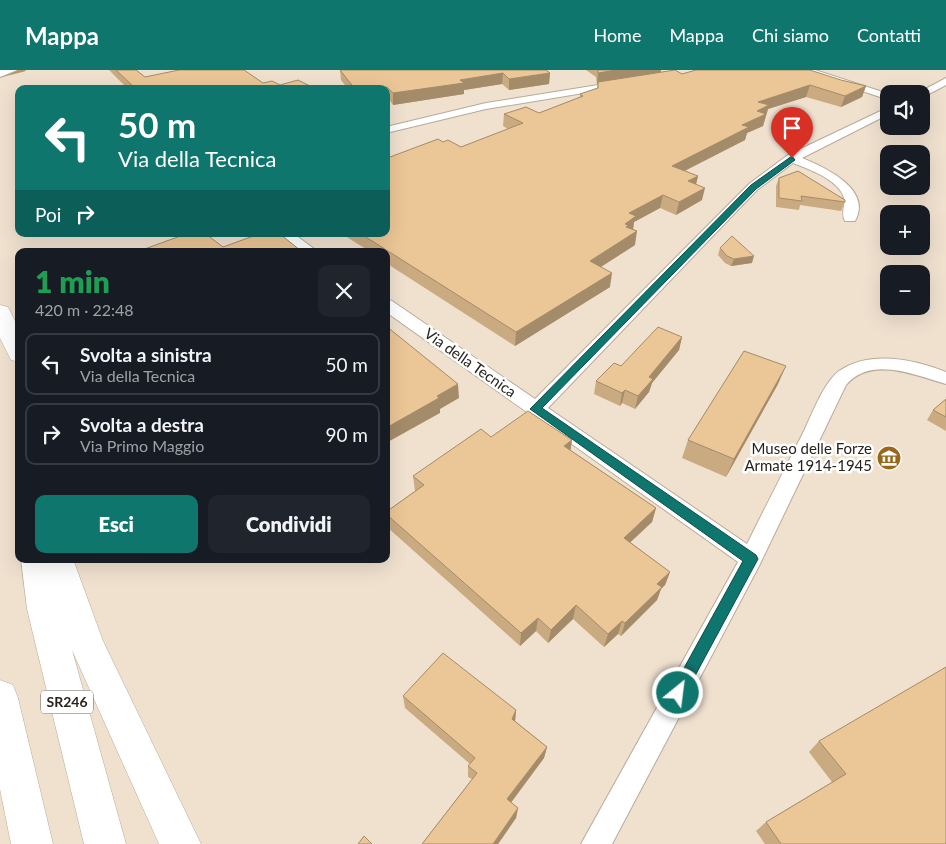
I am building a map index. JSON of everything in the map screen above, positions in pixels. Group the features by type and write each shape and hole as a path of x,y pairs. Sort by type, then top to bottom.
{"highway":[{"path":"0,312 15,346"},
{"name":"SR246","path":"38,563 44,609 106,844"},
{"path":"58,563 87,645 180,844"},
{"path":"0,698 32,844"}],"main road":[{"path":"0,73 11,70"}],"street":[{"path":"805,70 880,94"},
{"path":"930,89 946,81"},
{"path":"390,129 486,106 639,82"},
{"path":"536,409 753,187 792,158 880,114"},
{"path":"792,158 813,166 843,188 850,197 850,218"},
{"path":"289,237 306,248"},
{"name":"Via della Tecnica","path":"390,307 751,559"},
{"path":"596,844 751,559 830,396 843,377 860,369 876,365 901,365 946,378"}],"building":[{"path":"116,70 136,70 145,77 179,70 244,70 263,83 272,81 280,85 132,85"},
{"path":"340,70 546,70 550,73 509,79 503,73 460,80 464,83 393,93 390,90 390,85 352,85"},
{"path":"598,70 616,70 598,73"},
{"path":"675,70 682,74 696,70 810,70 866,86 845,96 810,85 758,102 769,105 757,111 766,114 742,125 749,127 672,166 698,176 688,181 705,188 679,202 663,195 629,213 636,216 625,224 628,225 626,227 637,231 590,261 612,273 516,332 390,252 390,248 383,248 366,237 390,237 390,157 438,139 443,142 448,140 461,147 523,123 504,114 526,107 539,113 583,96 580,94 598,88 598,82"},
{"path":"298,80 308,85 280,85"},
{"path":"798,171 845,200 845,202 801,196 802,201 779,198 779,178"},
{"path":"732,236 754,256 734,259 727,256 720,248"},
{"path":"178,237 210,237 223,247 251,237 284,237 297,248 147,248"},
{"path":"658,327 682,337 649,377 653,379 638,396 625,390 622,393 596,381 614,363 621,366"},
{"path":"390,329 458,384 437,396 439,398 390,426"},
{"path":"744,351 786,366 734,459 688,440"},
{"path":"946,399 946,417 933,410"},
{"path":"528,411 572,440 564,446 656,508 624,538 670,572 657,584 662,587 625,623 622,621 608,634 576,605 551,630 538,618 521,633 390,518 390,509 424,485 413,476 481,429 491,437"},
{"path":"443,653 516,710 512,719 547,747 507,799 518,808 493,844 422,844 477,773 468,766 475,758 403,696"},
{"path":"946,667 946,844 781,844 766,822 846,774 819,741"},
{"path":"364,836 372,844 358,844"}],"waterway":[{"path":"0,76 24,70"}],"place":[{"name":"Museo delle Forze Armate 1914-1945","path":"889,458"}],"route":[{"path":"678,693 751,559 536,409 753,187 792,158"}]}
